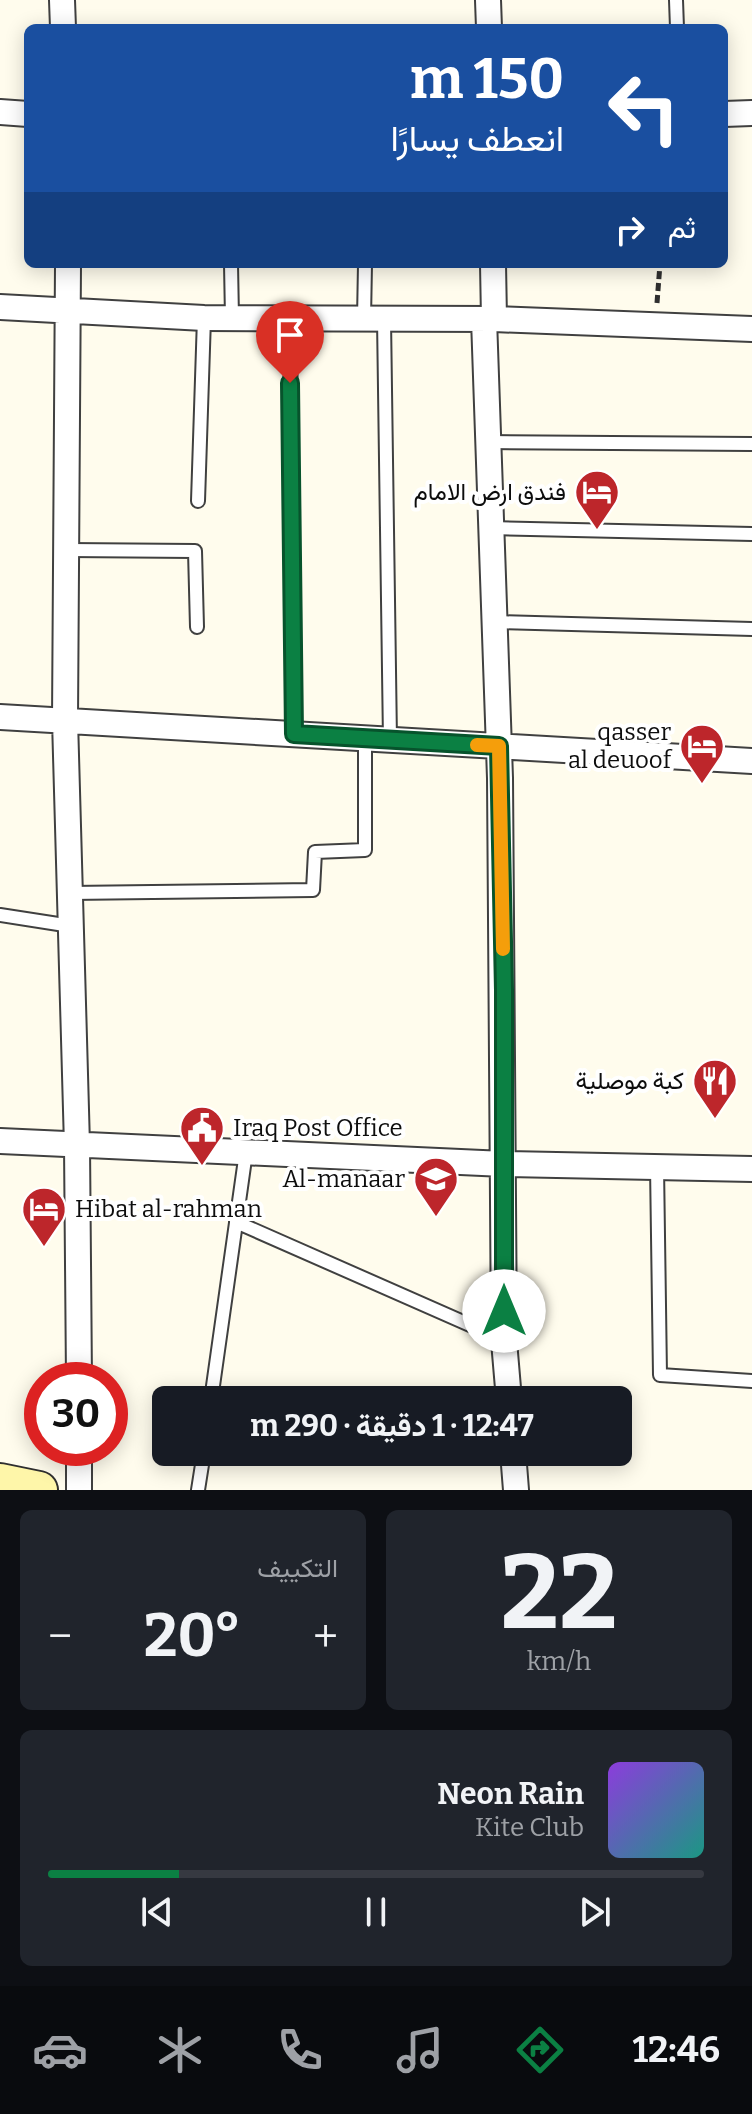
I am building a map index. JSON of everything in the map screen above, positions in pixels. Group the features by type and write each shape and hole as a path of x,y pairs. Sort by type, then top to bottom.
{"main road":[{"path":"0,1482 39,1490"}],"street":[{"path":"62,0 63,24"},
{"path":"488,0 489,24"},
{"path":"0,112 24,114"},
{"path":"728,114 752,113"},
{"path":"68,268 65,720 77,1145 79,1362"},
{"path":"493,268 488,442 499,746 504,990 504,1341 508,1386"},
{"path":"0,307 204,318 489,319 752,329"},
{"path":"0,717 752,761"},
{"path":"0,1141 504,1164 752,1169"},
{"path":"79,1466 79,1490"},
{"path":"514,1466 516,1490"}],"lane":[{"path":"676,0 677,24"},
{"path":"231,268 232,318"},
{"path":"366,268 374,319 390,740"},
{"path":"198,501 204,318"},
{"path":"290,319 294,734"},
{"path":"488,442 752,444"},
{"path":"491,528 752,534"},
{"path":"67,550 195,551 197,627"},
{"path":"495,622 752,629"},
{"path":"70,893 313,890 315,852 365,850 365,738"},
{"path":"0,915 71,926"},
{"path":"213,1386 246,1152"},
{"path":"657,1166 660,1375 752,1381"},
{"path":"236,1222 504,1341"},
{"path":"198,1490 202,1466"}],"path":[{"path":"656,325 660,268"}],"slow traffic":[{"path":"477,745 499,746 503,949"}],"place":[{"name":"فندق ارض الامام","path":"597,531"},
{"name":"qasser al deuoof","path":"702,785"},
{"name":"كبة موصلية","path":"715,1120"},
{"name":"Iraq Post Office","path":"202,1167"},
{"name":"Al-manaar","path":"436,1218"},
{"name":"Hibat al-rahman","path":"44,1248"}],"route":[{"path":"290,383 294,734 499,746 504,990 504,1311"}]}
